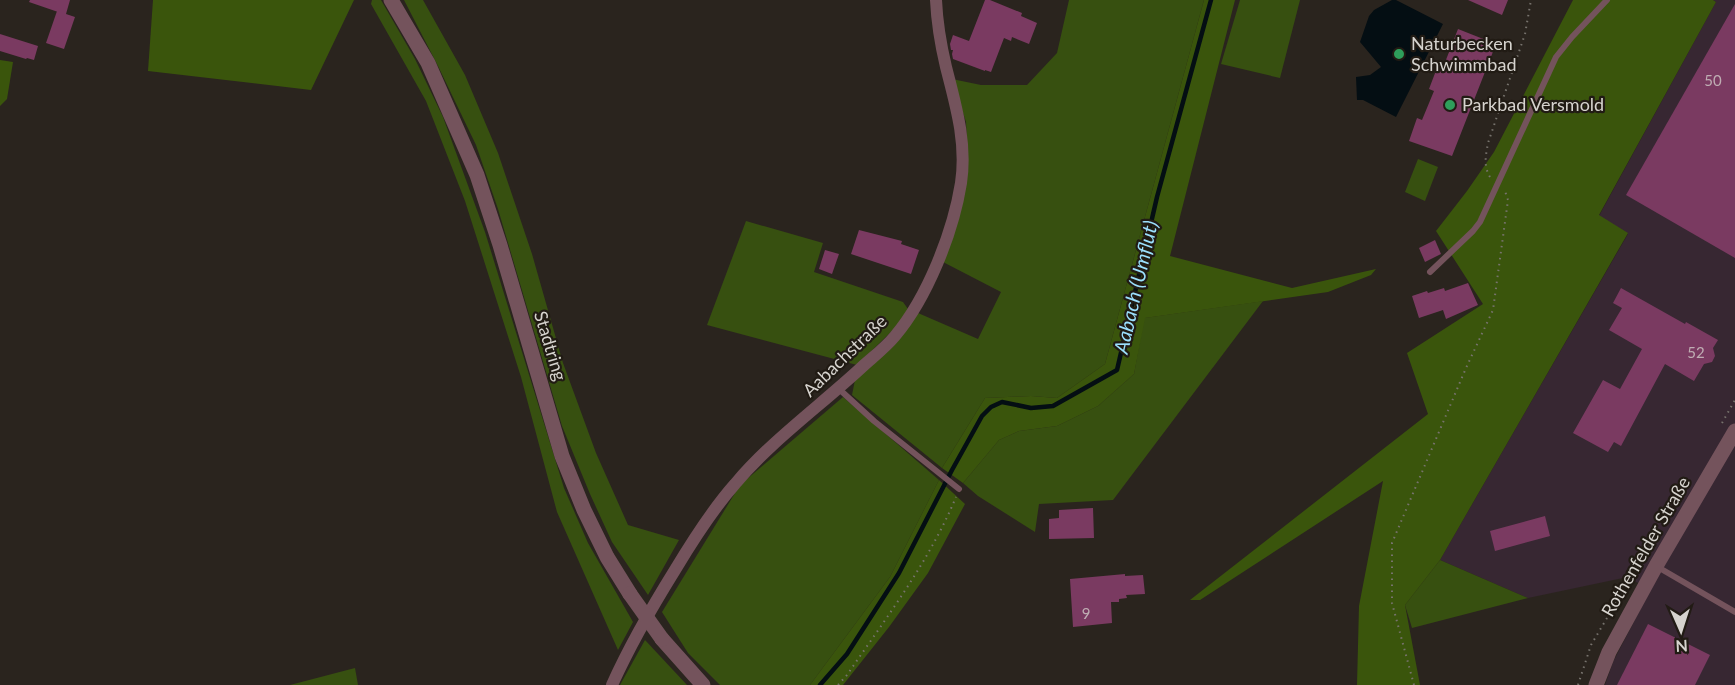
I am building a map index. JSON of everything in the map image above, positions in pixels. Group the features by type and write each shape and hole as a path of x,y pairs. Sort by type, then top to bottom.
{"street":[{"name":"Stadtring","path":"391,0 428,63 477,175 562,456 584,510 607,557 630,594 662,639 703,685"},
{"name":"Aabachstraße","path":"612,685 642,625 692,542 735,484 894,337 912,312 936,264 952,224 961,183 964,152 960,123 945,64 936,0"},
{"name":"Rothenfelder Straße","path":"1596,685 1609,652 1656,566 1735,431"}],"lane":[{"path":"1430,272 1480,222 1556,57 1607,0"},
{"path":"839,389 874,421 956,487"},
{"path":"1656,566 1735,612"}],"path":[{"path":"1414,685 1392,603 1392,543 1493,310 1508,200 1504,189 1487,171 1485,161 1488,143 1525,34 1531,0"},
{"path":"838,685 918,570 949,514 956,487"}],"shaded area":[{"name":"Naturbecken Schwimmbad","path":"1392,0 1443,24 1396,117 1363,100 1357,100 1356,77 1370,75 1381,67 1360,42 1369,16 1374,10"},
{"path":"1713,0 1735,0 1735,685 1605,685 1613,662 1652,587 1623,578 1528,598 1440,560 1628,234 1599,216 1716,2"}],"green space":[{"path":"153,0 354,0 311,90 148,71"},
{"path":"372,0 381,0 415,59 443,117 485,232 564,488 588,543 633,622 618,650 557,512 521,377 465,201 426,101 371,4"},
{"path":"404,0 423,0 465,75 498,153 532,254 563,363 596,453 628,525 679,540 648,595 612,542 562,426 498,209 476,145"},
{"path":"1069,0 1204,0 1105,364 1057,398 1031,396 985,398 942,468 852,395 855,380 918,313 978,339 1001,292 943,262 968,165 966,122 952,79 981,85 1027,85 1057,53"},
{"path":"1204,0 1235,0 1170,256 1292,288 1376,269 1371,275 1328,292 1145,318 1134,374 1098,406 1057,426 1019,431 999,440 963,483 942,468 985,398 1031,396 1057,398 1105,364"},
{"path":"1240,0 1300,0 1280,78 1221,64"},
{"path":"1573,0 1713,0 1716,2 1599,215 1628,233 1440,560 1405,605 1420,685 1357,685 1359,606 1383,481 1200,600 1190,600 1428,414 1407,353 1483,304 1436,231 1494,152"},
{"path":"0,60 13,62 7,99 0,106"},
{"path":"1418,159 1438,167 1425,201 1405,192"},
{"path":"746,221 823,243 814,272 903,302 908,309 897,326 857,365 707,325"},
{"path":"1263,301 1113,500 1039,504 1035,532 978,496 963,483 999,440 1019,431 1057,426 1098,406 1134,374 1144,318"},
{"path":"843,397 939,480 890,577 810,685 720,685 688,653 662,612 740,485"},
{"path":"939,480 965,504 928,573 843,685 810,685 890,577"},
{"path":"1440,560 1528,598 1412,628 1405,605"},
{"path":"645,640 687,685 620,685"},
{"path":"355,668 358,685 290,685"}],"building":[{"path":"30,0 70,0 66,14 75,17 64,49 46,43 57,12 29,2"},
{"path":"985,0 1022,13 1021,16 1037,23 1029,44 1012,37 1011,41 1004,38 991,72 953,59 950,44 953,35 969,41"},
{"path":"1468,0 1508,0 1502,15"},
{"path":"1735,4 1735,258 1626,195"},
{"name":"Parkbad Versmold","path":"1458,29 1496,44 1452,156 1409,141 1417,118 1422,120 1434,91 1429,89 1437,68 1442,70"},
{"path":"0,34 38,46 34,60 0,51"},
{"path":"859,230 902,241 901,244 919,250 911,274 851,254"},
{"path":"1435,240 1441,254 1425,262 1419,248"},
{"path":"825,250 839,254 832,274 819,269"},
{"path":"1468,283 1478,305 1446,319 1443,310 1419,318 1412,296 1444,288 1445,291"},
{"path":"1621,288 1718,340 1713,348 1715,356 1712,362 1704,364 1694,381 1665,364 1621,446 1614,442 1608,452 1573,433 1603,380 1620,389 1642,349 1609,330 1622,308 1613,303"},
{"path":"1093,508 1094,538 1049,539 1049,519 1059,518 1059,510"},
{"path":"1545,516 1550,536 1495,551 1490,531"},
{"path":"1125,574 1125,576 1143,575 1145,594 1126,595 1127,598 1119,599 1119,602 1111,602 1112,623 1073,627 1070,579"},
{"path":"1648,624 1710,655 1695,685 1617,685"}],"waterway":[{"name":"Aabach (Umflut)","path":"820,685 847,654 899,573 982,416 991,407 1002,402 1031,408 1053,406 1117,370 1157,197 1211,0"}],"place":[{"name":"Naturbecken Schwimmbad","path":"1399,54"},
{"name":"Parkbad Versmold","path":"1450,105"}]}
